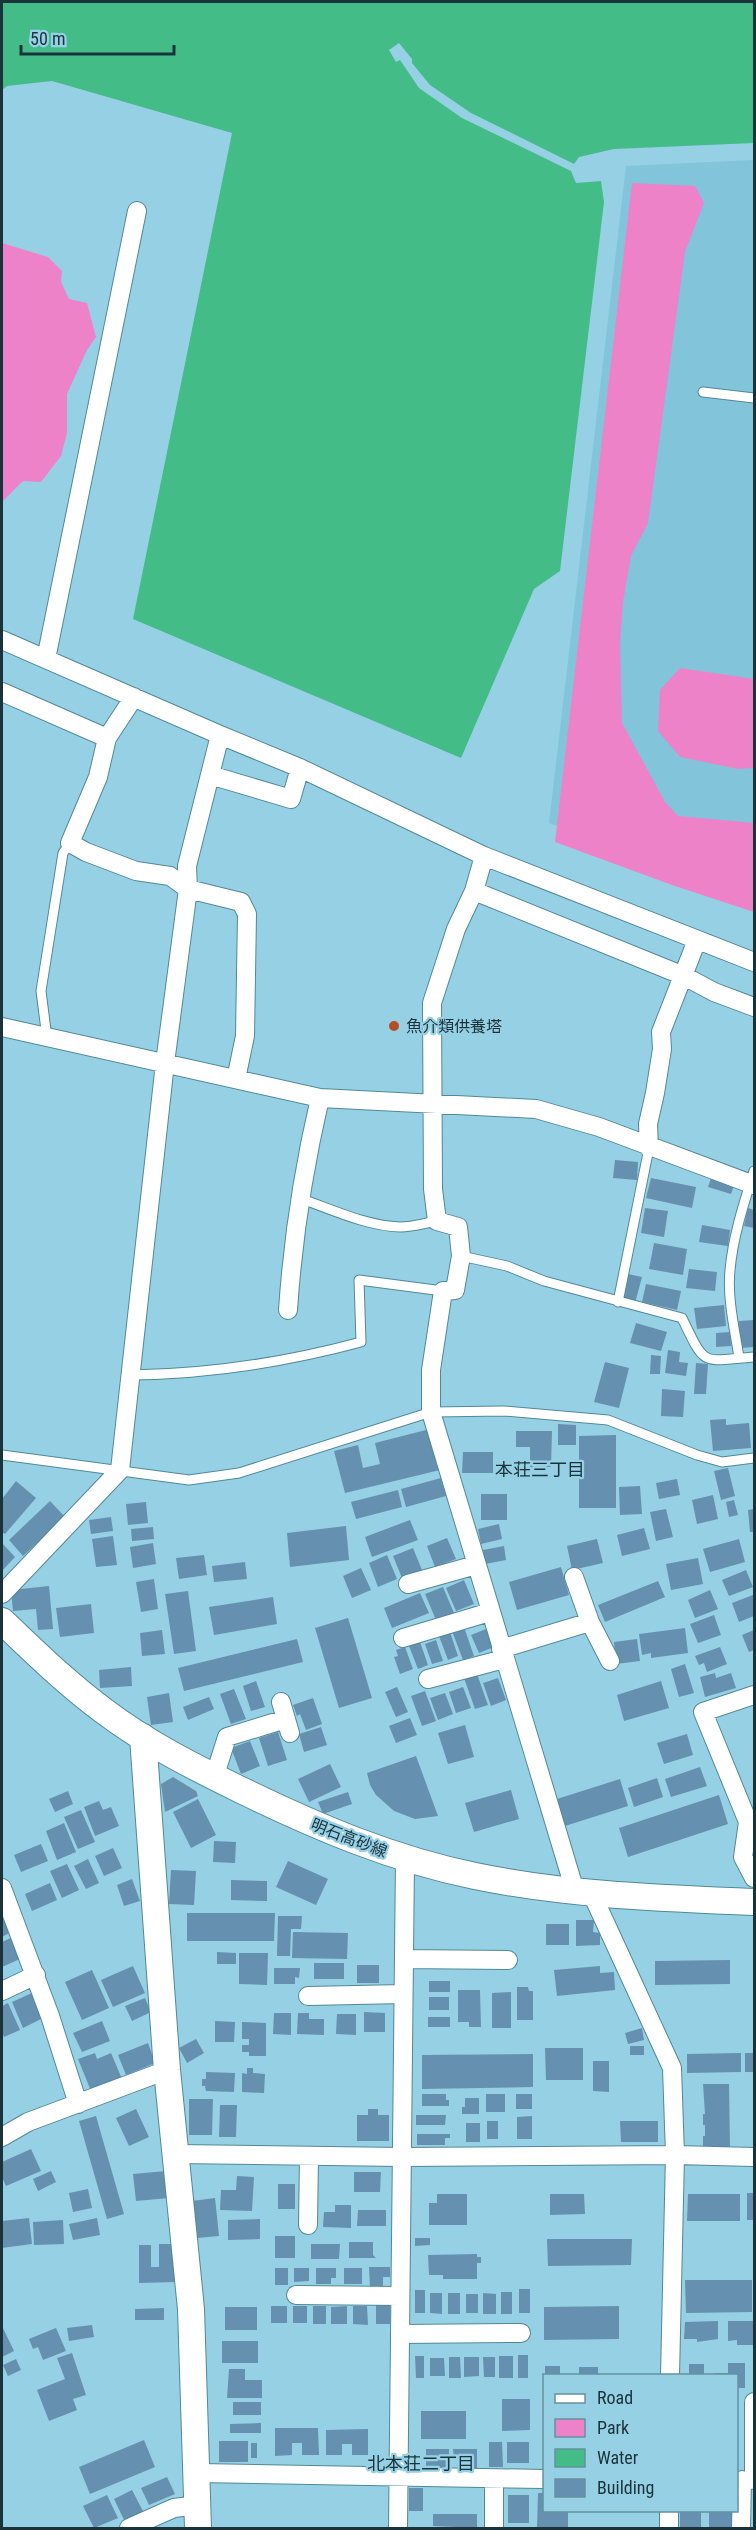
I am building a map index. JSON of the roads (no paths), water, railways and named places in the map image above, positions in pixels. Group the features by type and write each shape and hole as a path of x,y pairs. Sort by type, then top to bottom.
{"main road":[{"name":"明石高砂線","path":"2,1621 80,1692 143,1737 214,1778 356,1843 405,1859 476,1876 584,1892 754,1902"},
{"path":"143,1737 167,2070 191,2309 198,2517"}],"street":[{"path":"46,659 137,211"},
{"path":"2,640 300,768 484,856 754,962"},
{"path":"2,692 107,738"},
{"path":"134,698 107,738 98,777 70,843 86,852 136,871 170,876 188,889 241,902 247,914 245,1036 236,1079"},
{"path":"2,1594 120,1470 165,1063 188,889 187,866 220,735"},
{"path":"210,775 291,799 300,768"},
{"path":"484,856 474,891 456,929 432,1003 433,1189 437,1221 458,1227 461,1256 455,1290 443,1291 431,1370 431,1412 502,1654 584,1892 672,2068 675,2155 670,2374"},
{"path":"474,891 684,976 714,992 754,1007"},
{"path":"649,1148 648,1124 660,1060 661,1032 697,940"},
{"path":"2,1027 320,1098 536,1109 599,1127 649,1148 753,1179"},
{"path":"288,1310 292,1240 320,1098"},
{"path":"408,1584 476,1564"},
{"path":"574,1577 590,1622 610,1661"},
{"path":"404,1638 490,1612"},
{"path":"428,1678 590,1622"},
{"path":"754,1695 703,1712 748,1822 743,1857 754,1878"},
{"path":"214,1778 227,1737 286,1718"},
{"path":"398,2529 405,1859"},
{"path":"2,1888 36,1975 78,2104"},
{"path":"404,1959 508,1960"},
{"path":"2,1991 36,1975"},
{"path":"308,1996 404,1994"},
{"path":"2,2137 28,2122 167,2070"},
{"path":"175,2154 402,2157 675,2155 754,2157"},
{"path":"308,2225 309,2156"},
{"path":"296,2295 400,2296"},
{"path":"400,2334 521,2332"},
{"path":"741,2529 754,2402"},
{"path":"198,2473 543,2479"},
{"path":"494,2529 495,2479"},
{"path":"129,2529 174,2508 198,2517"},
{"path":"669,2512 669,2529"}],"lane":[{"path":"703,392 754,398"},
{"path":"47,1038 41,991 63,853 70,843"},
{"path":"618,1302 649,1148"},
{"path":"739,1358 731,1308 729,1271 736,1232 753,1179"},
{"path":"299,1198 365,1221 391,1226 416,1226 437,1221"},
{"path":"461,1256 507,1266 544,1281 682,1318 700,1355 710,1360 754,1357"},
{"path":"130,1375 170,1374 264,1365 361,1342 359,1280 443,1291"},
{"path":"2,1455 189,1480 238,1473 431,1412 504,1412 608,1420 698,1455 722,1461 754,1458"}],"water":[{"path":"2,2 754,2 754,143 614,149 579,157 574,164 471,113 430,85 399,43 389,50 396,62 400,60 419,88 462,118 571,171 576,183 601,181 604,202 560,571 534,589 461,758 133,619 232,133 52,81 7,86 2,90"}],"place":[{"name":"魚介類供養塔","path":"394,1026"}],"district":[{"name":"本荘三丁目","path":"540,1469"},
{"name":"北本荘二丁目","path":"421,2463"}]}
